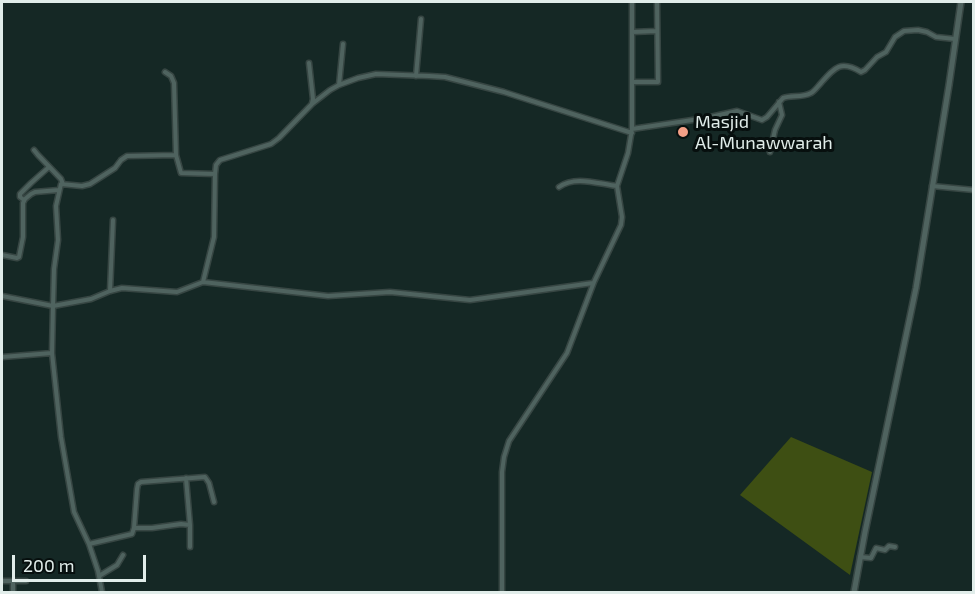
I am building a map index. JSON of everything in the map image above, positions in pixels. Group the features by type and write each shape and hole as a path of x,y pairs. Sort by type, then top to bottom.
{"street":[{"path":"502,592 501,511 504,457 510,441 567,353 594,282 622,221 617,186 628,153 632,131 632,2"},
{"path":"633,82 657,82 657,2"},
{"path":"854,592 916,288 961,2"},
{"path":"416,76 421,19"},
{"path":"203,282 214,237 215,174 218,163 224,158 271,144 312,104 339,85 367,75 445,77 632,131 737,111 762,120 783,98 800,97 813,92 836,68 850,66 861,72 865,70 871,62 886,52 895,37 904,31 918,30 938,37 955,39"},
{"path":"632,32 657,31"},
{"path":"339,85 343,44"},
{"path":"309,63 312,104"},
{"path":"165,72 171,76 174,83 176,155 181,173 215,174"},
{"path":"770,152 774,130 782,115 779,101"},
{"path":"34,150 63,184"},
{"path":"63,184 82,186 90,184 115,168 127,156 176,155"},
{"path":"24,200 20,194 49,167"},
{"path":"559,187 566,182 576,181 617,186"},
{"path":"63,184 60,185 56,206 58,240 54,269 52,353 61,437 74,512 89,544 102,592"},
{"path":"932,186 974,190"},
{"path":"2,255 19,257 23,237 24,200 35,192 59,190"},
{"path":"110,291 113,220"},
{"path":"2,296 53,306 91,299 110,291 129,288 177,292 203,282 328,296 390,292 470,300 594,282"},
{"path":"2,357 52,353"},
{"path":"89,544 132,534 138,484 141,482 205,477 214,502"},
{"path":"186,478 190,547"},
{"path":"134,528 190,525"},
{"path":"860,557 871,558 876,548 885,550 889,546 896,547"},
{"path":"99,577 117,565 123,555"},
{"path":"2,581 26,580"},
{"path":"13,581 13,592"}],"green space":[{"path":"791,437 872,472 850,575 740,495"}],"place":[{"name":"Masjid Al-Munawwarah","path":"683,132"}]}
